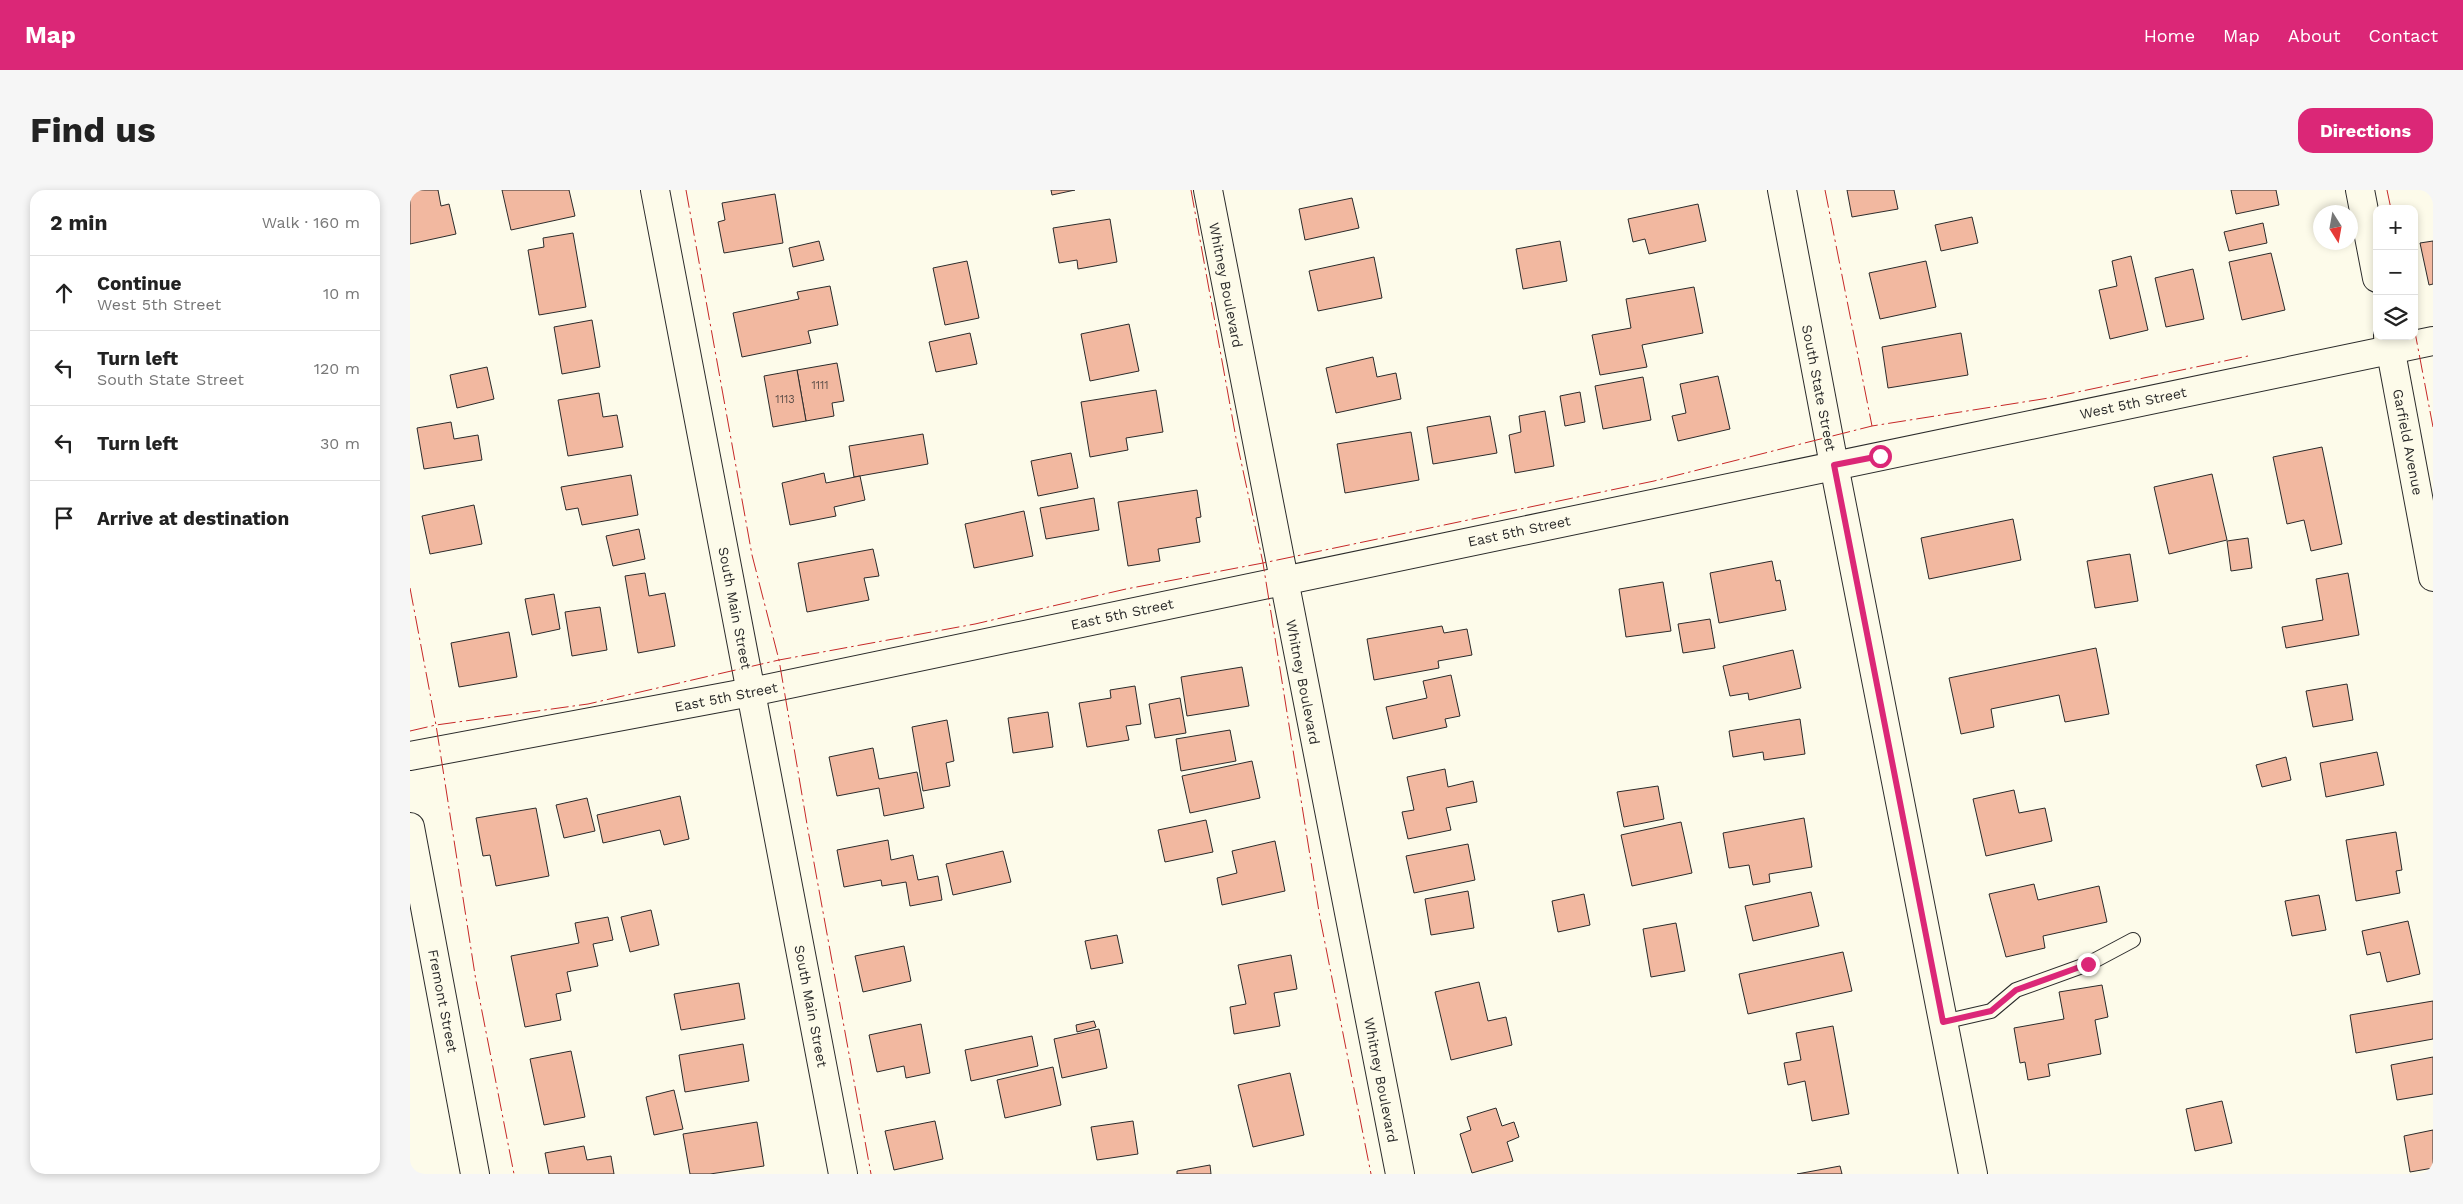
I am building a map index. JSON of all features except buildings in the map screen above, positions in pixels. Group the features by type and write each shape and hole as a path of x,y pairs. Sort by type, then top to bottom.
{"street":[{"name":"South Main Street","path":"655,190 844,1174"},
{"name":"Whitney Boulevard","path":"1208,190 1400,1174"},
{"name":"South State Street","path":"1782,190 1973,1174"},
{"path":"2360,190 2373,257"},
{"name":"West 5th Street","path":"1834,465 2389,343 2433,342"},
{"name":"Garfield Avenue","path":"2389,343 2433,577"},
{"name":"East 5th Street","path":"410,756 751,692 1834,465"},
{"name":"Fremont Street","path":"410,827 475,1174"}],"lane":[{"path":"1943,1022 1991,1011 2016,990 2088,964 2133,940"}],"power":[{"path":"686,190 752,555 779,660 871,1174"},
{"path":"1191,190 1236,438 1263,563 1320,918 1371,1174"},
{"path":"1825,190 1872,426"},
{"path":"2387,190 2390,205"},
{"path":"2416,340 2433,427"},
{"path":"410,731 436,725 588,704 779,660 975,624 1126,589 1263,563 1654,481 1872,426 2049,398 2248,356"},
{"path":"410,588 436,725 476,981 514,1174"}],"route":[{"path":"1880,456 1834,465 1943,1022 1991,1011 2016,990 2088,964"}]}
